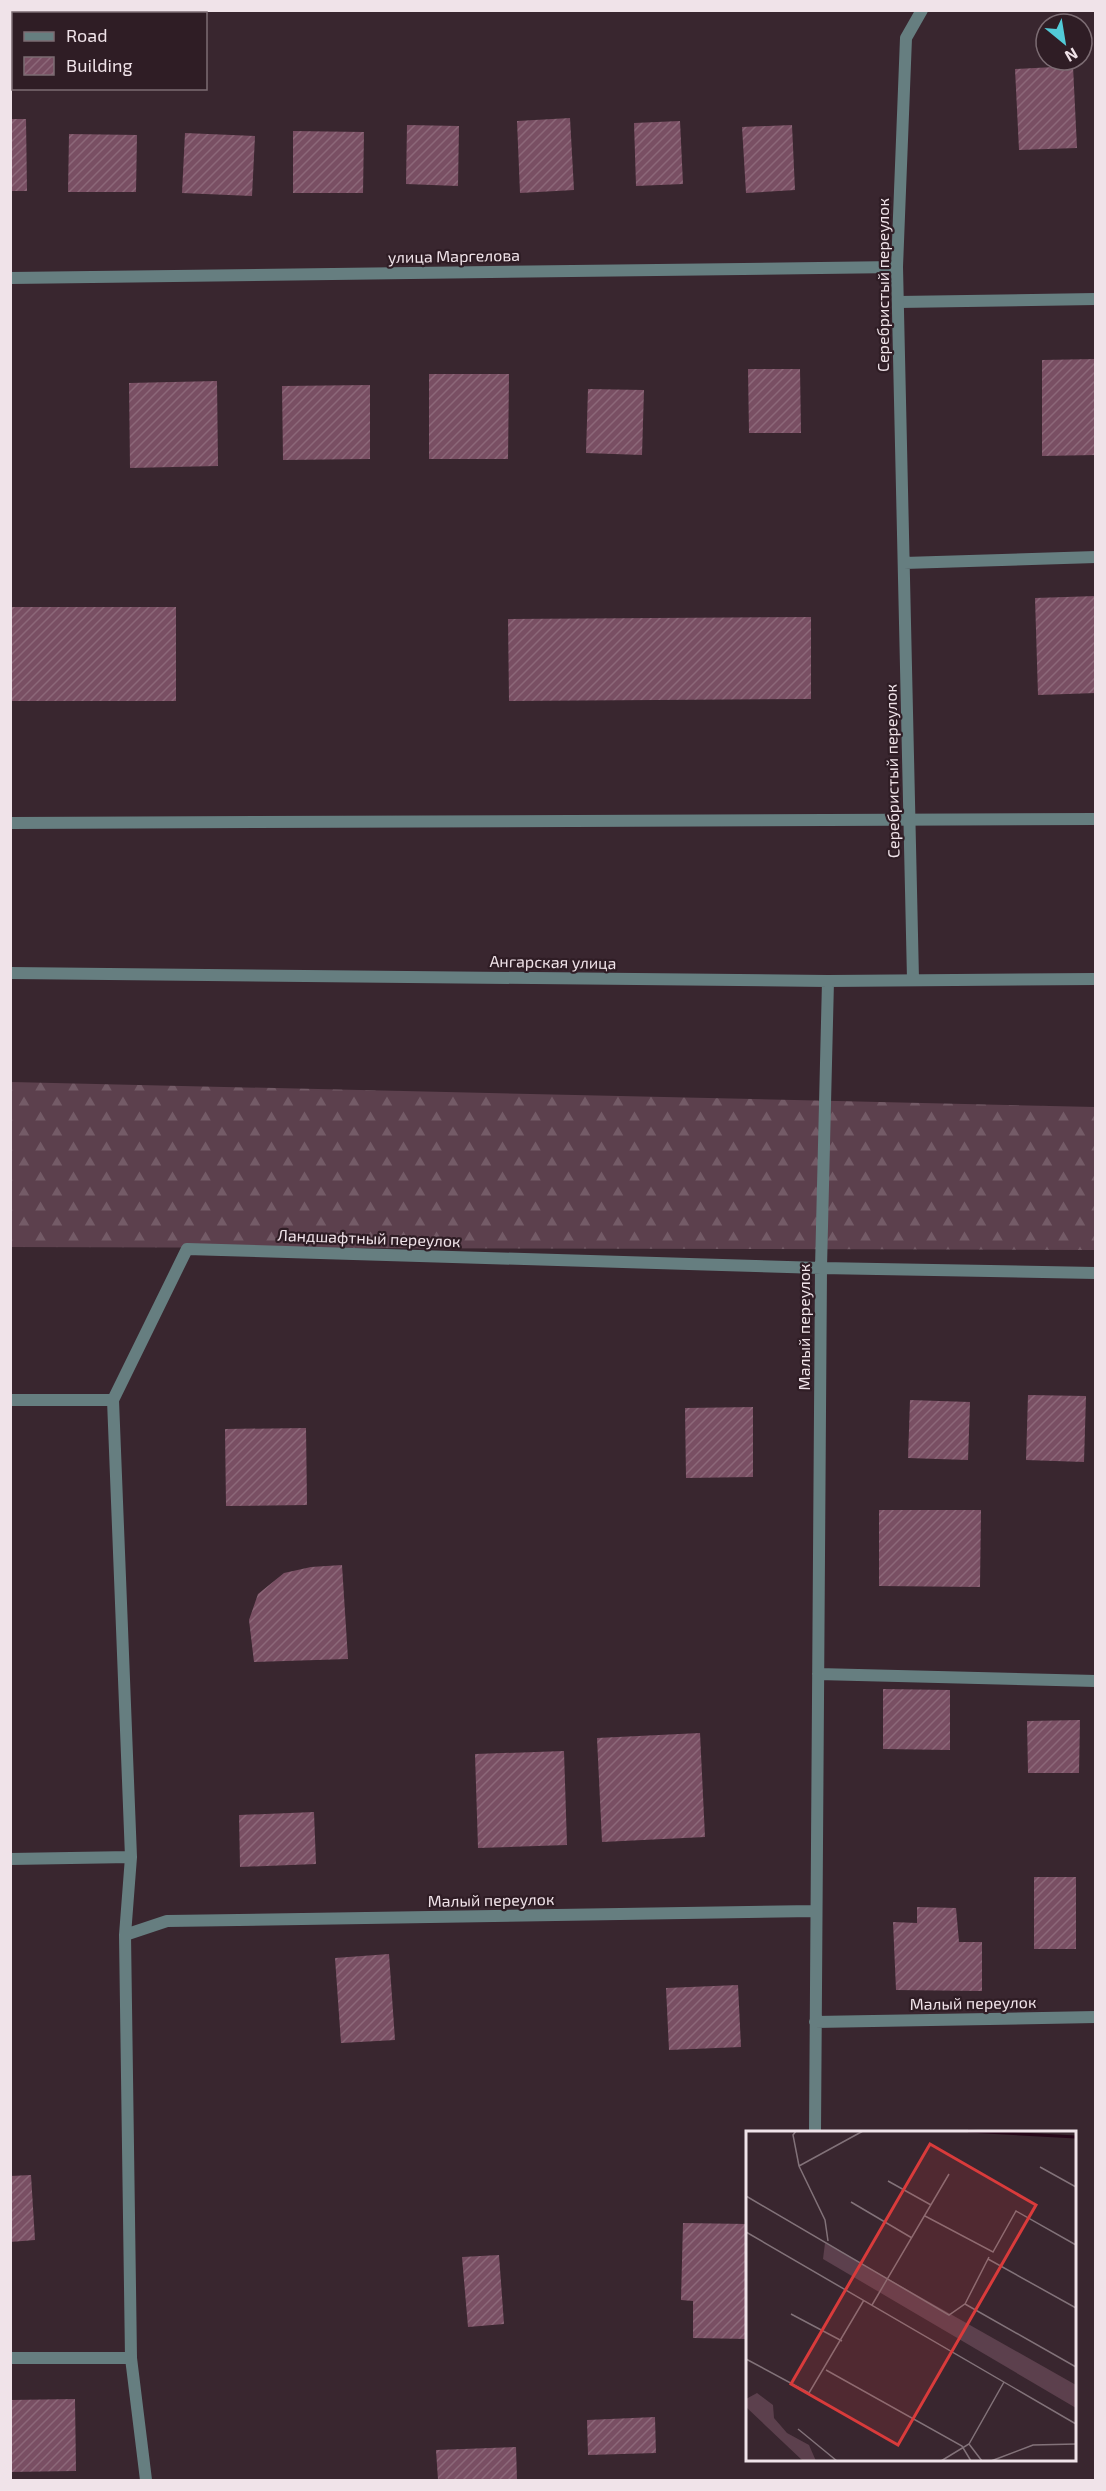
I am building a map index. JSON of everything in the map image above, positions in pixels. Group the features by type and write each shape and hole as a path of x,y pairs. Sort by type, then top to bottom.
{"street":[{"name":"Серебристый переулок","path":"913,979 897,267 906,38 922,10"},
{"name":"улица Маргелова","path":"10,278 897,267"},
{"path":"898,302 1095,299"},
{"path":"904,563 1095,557"},
{"path":"10,823 1095,819"},
{"name":"Ангарская улица","path":"10,973 828,981 1095,979"},
{"name":"Малый переулок","path":"815,2131 821,1268 828,981"},
{"name":"Ландшафтный переулок","path":"113,1400 187,1249 821,1268"},
{"path":"821,1268 1095,1273"},
{"path":"10,1401 113,1400 131,1857 125,1935 131,2358 146,2481"},
{"path":"818,1674 1095,1681"},
{"path":"10,1858 131,1857"},
{"name":"Малый переулок","path":"125,1935 167,1922 815,1911"},
{"name":"Малый переулок","path":"816,2022 1095,2017"},
{"path":"10,2358 131,2358"}],"green space":[{"path":"11,1082 1095,1107 1095,1250 11,1247"}],"building":[{"path":"1034,68 1034,72 1073,72 1077,148 1019,150 1015,69"},
{"path":"570,118 574,190 520,193 517,121"},
{"path":"10,119 26,119 27,191 10,191"},
{"path":"680,121 683,184 636,186 634,123"},
{"path":"407,125 459,126 458,186 406,184"},
{"path":"792,125 795,190 746,193 742,127"},
{"path":"293,131 364,132 363,193 293,193"},
{"path":"185,133 255,136 252,196 182,193"},
{"path":"69,134 137,135 136,192 68,192"},
{"path":"1096,359 1096,455 1042,456 1042,360"},
{"path":"748,369 800,369 801,433 749,433"},
{"path":"429,374 509,374 508,459 429,459"},
{"path":"217,381 218,466 130,468 129,383"},
{"path":"370,385 370,459 283,460 282,386"},
{"path":"588,389 644,390 642,455 586,453"},
{"path":"1096,596 1096,693 1038,695 1035,598"},
{"path":"10,607 176,607 176,701 10,701"},
{"path":"811,617 811,699 509,701 508,619"},
{"path":"1028,1395 1086,1396 1084,1462 1026,1460"},
{"path":"910,1400 970,1402 968,1460 908,1458"},
{"path":"753,1407 753,1477 686,1478 685,1408"},
{"path":"306,1428 307,1505 226,1506 225,1429"},
{"path":"879,1510 981,1510 980,1587 879,1586"},
{"path":"342,1565 348,1659 254,1662 249,1620 258,1594 284,1573 311,1567"},
{"path":"883,1689 950,1690 950,1750 883,1749"},
{"path":"1080,1720 1079,1773 1028,1773 1027,1721"},
{"path":"700,1733 705,1837 602,1842 597,1738"},
{"path":"564,1751 567,1845 478,1848 475,1754"},
{"path":"314,1812 316,1864 240,1867 239,1815"},
{"path":"1034,1877 1076,1877 1076,1949 1034,1949"},
{"path":"917,1907 956,1908 959,1942 982,1942 982,1991 896,1990 893,1922 917,1923"},
{"path":"389,1954 395,2040 341,2043 335,1958"},
{"path":"738,1985 741,2047 669,2050 666,1988"},
{"path":"31,2175 35,2240 10,2242 10,2176"},
{"path":"683,2223 746,2224 746,2339 693,2338 693,2301 681,2300"},
{"path":"499,2255 504,2324 468,2327 462,2257"},
{"path":"75,2399 76,2471 10,2472 10,2400"},
{"path":"655,2417 656,2453 588,2455 587,2420"},
{"path":"516,2447 517,2480 438,2480 436,2450"}]}
